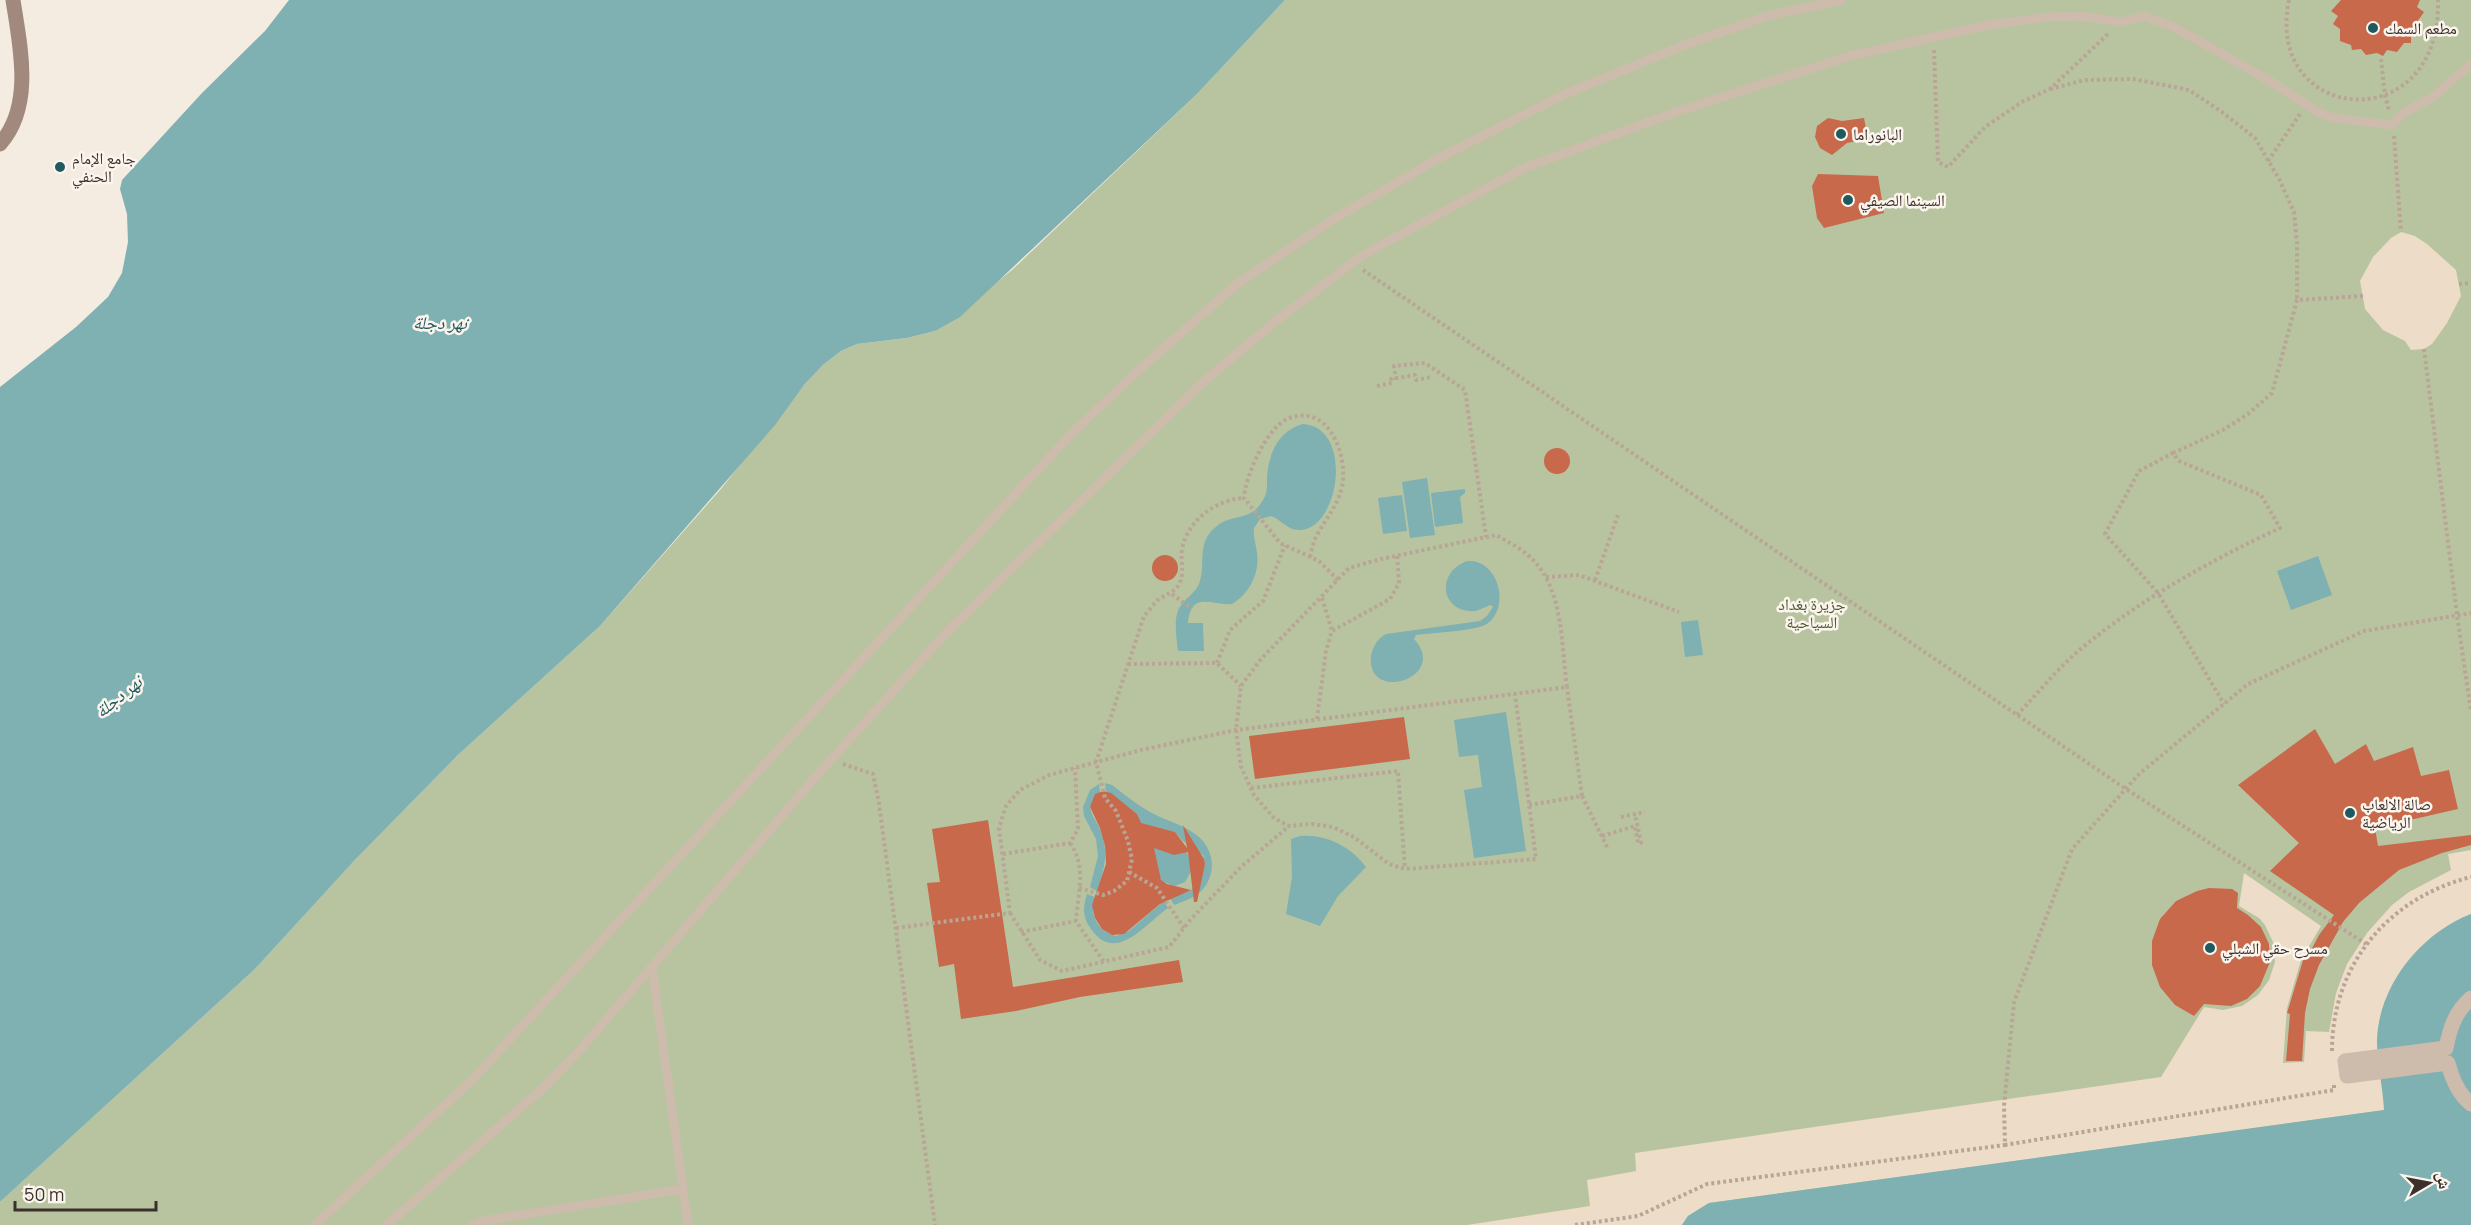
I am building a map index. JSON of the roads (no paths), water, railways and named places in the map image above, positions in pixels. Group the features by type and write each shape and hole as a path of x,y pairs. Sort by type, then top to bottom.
{"street":[{"path":"0,144 13,126 20,104 22,83 13,0"},
{"path":"2471,998 2456,1015 2450,1027 2446,1048 2345,1061 2347,1076 2448,1064 2452,1080 2459,1092 2471,1104"}],"lane":[{"path":"315,1225 472,1080 1072,433 1140,369 1237,284 1348,211 1441,157 1563,95 1687,44 1767,16 1841,0"},
{"path":"387,1225 542,1089 580,1050 831,759 948,631 1202,384 1272,324 1362,255 1524,168 1676,112 1839,59 1988,25 2049,17 2081,16 2121,22 2144,16 2174,27 2270,81 2306,106 2334,118 2393,124 2402,114 2433,97 2471,64"},
{"path":"652,968 688,1225"},
{"path":"473,1225 483,1221 682,1189"}],"water":[{"name":"نهر دجلة","path":"289,0 1285,0 1196,95 960,317 935,331 907,338 857,344 841,351 823,365 804,385 775,425 600,626 458,755 354,861 255,969 0,1202 0,387 76,327 108,297 122,273 128,242 127,214 120,189 122,180 202,93 265,31"},
{"path":"1303,424 1319,429 1330,442 1335,459 1336,478 1332,497 1325,513 1314,525 1300,530 1292,529 1271,516 1260,519 1254,528 1257,568 1248,589 1232,604 1204,602 1193,606 1188,623 1203,623 1204,651 1178,651 1176,618 1182,604 1200,581 1206,538 1223,522 1253,512 1258,507 1266,494 1268,468 1276,444 1287,432"},
{"path":"1427,478 1435,535 1410,538 1402,482"},
{"path":"1465,489 1465,493 1460,497 1463,523 1435,527 1431,493"},
{"path":"1402,495 1407,531 1383,534 1378,498"},
{"path":"2318,556 2332,595 2291,610 2277,571"},
{"path":"1467,561 1478,562 1494,576 1500,597 1493,618 1479,627 1416,635 1414,639 1422,653 1422,665 1415,674 1404,680 1392,682 1381,679 1373,671 1371,656 1376,643 1386,634 1480,621 1487,616 1493,607 1491,605 1469,611 1452,603 1448,596 1447,580 1458,566"},
{"path":"1698,620 1703,655 1685,657 1681,622"},
{"path":"1506,712 1526,851 1474,858 1464,790 1482,787 1478,755 1459,757 1454,720"},
{"path":"1105,783 1112,785 1150,812 1179,825 1202,840 1208,848 1212,865 1211,874 1203,890 1174,905 1170,898 1191,890 1200,881 1205,864 1203,855 1183,841 1175,832 1140,824 1137,814 1106,791"},
{"path":"1099,784 1100,792 1095,795 1090,807 1103,838 1105,853 1104,868 1097,891 1090,887 1098,856 1096,839 1084,816 1083,807 1090,790"},
{"path":"1300,836 1319,837 1337,843 1353,853 1366,867 1338,896 1320,926 1286,914 1292,877 1291,839"},
{"path":"1146,844 1183,849 1188,854 1191,871 1185,882 1174,886 1162,881"},
{"path":"1087,894 1095,897 1093,910 1099,926 1109,934 1116,936 1129,931 1164,901 1168,908 1131,938 1110,943 1101,939 1086,920 1084,908"},
{"path":"2471,914 2471,1225 1682,1225 1688,1216 1709,1203 2384,1110 2377,1041 2379,1021 2385,1001 2394,982 2420,948 2435,934"}],"place":[{"name":"مطعم السمك","path":"2373,28"},
{"name":"البانوراما","path":"1841,134"},
{"name":"جامع الإمام الحنفي","path":"60,167"},
{"name":"السينما الصيفي","path":"1848,200"},
{"name":"صالة الالعاب الرياضية","path":"2350,813"},
{"name":"مسرح حقي الشبلي","path":"2210,948"}],"park label":[{"name":"جزيرة بغداد السياحية","path":"1812,613"}]}
